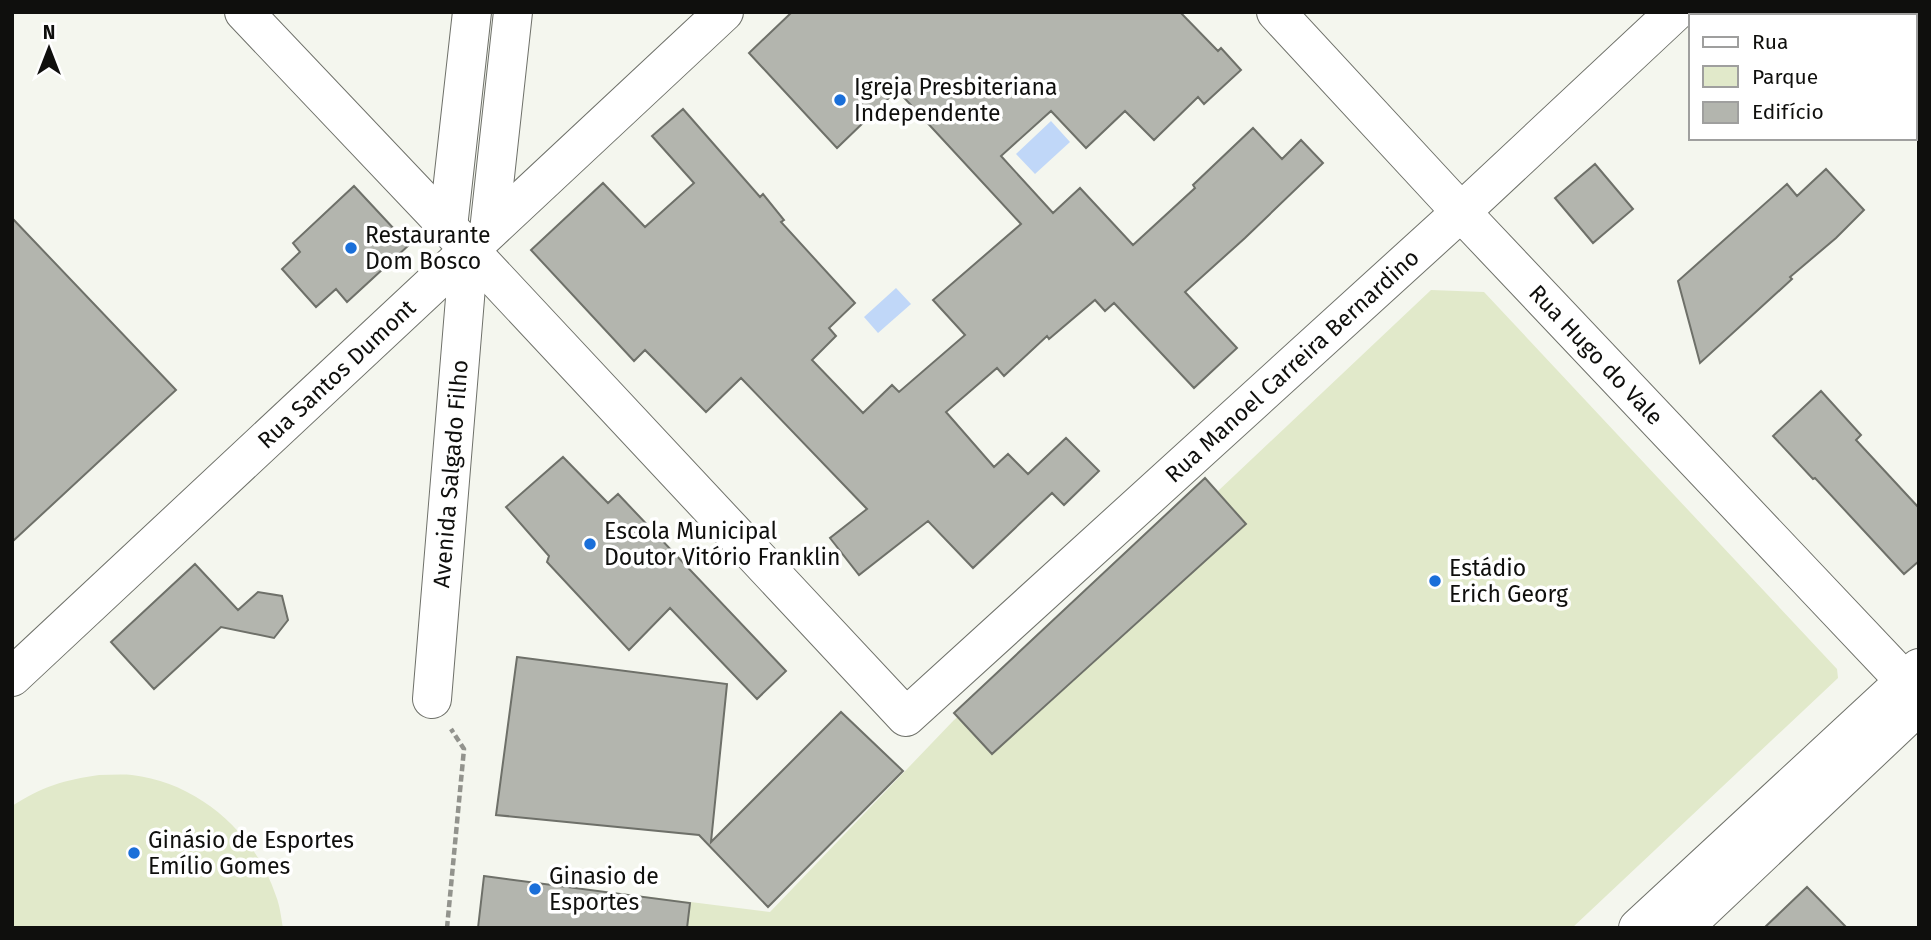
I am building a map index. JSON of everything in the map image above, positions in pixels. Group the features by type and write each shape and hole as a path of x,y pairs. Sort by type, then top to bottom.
{"street":[{"path":"244,12 469,236"},
{"name":"Avenida Salgado Filho","path":"432,699 469,236 472,12"},
{"name":"Avenida Salgado Filho","path":"469,236 513,12"},
{"name":"Rua Santos Dumont","path":"12,677 469,236 724,12"},
{"name":"Rua Hugo do Vale","path":"1276,12 1461,212 1915,688"},
{"name":"Rua Manoel Carreira Bernardino","path":"469,236 906,717 1461,212 1675,12"},
{"path":"1639,928 1915,688"},
{"path":"1683,928 1915,688"}],"path":[{"path":"432,699 464,749 447,928"}],"green space":[{"name":"Estádio Erich Georg","path":"1431,290 1484,292 1837,669 1838,678 1572,928 478,928 484,876 770,912 954,720 1217,492"},
{"name":"Ginásio de Esportes Emílio Gomes","path":"99,775 132,775 157,780 180,788 221,815 239,832 267,873 283,928 12,928 12,806 54,785"}],"water":[{"path":"1051,121 1070,142 1035,174 1016,154"},
{"path":"896,288 911,304 878,333 864,317"}],"building":[{"path":"792,12 1180,12 1218,51 1221,48 1241,70 1204,104 1198,97 1154,140 1125,111 1086,148 1051,111 1001,156 1053,213 1080,188 1133,245 1195,188 1193,185 1253,128 1282,159 1301,140 1323,163 1185,292 1237,348 1194,388 1114,303 1105,311 1095,300 1049,339 1047,336 1004,376 997,368 946,412 994,467 1008,454 1028,474 1066,438 1099,471 1064,505 1052,493 973,568 928,521 859,575 830,538 867,509 741,378 706,412 645,350 634,361 531,250 603,183 645,227 694,183 652,136 683,109 760,197 763,194 784,220 781,222 855,303 829,328 836,336 812,360 863,413 892,385 899,392 965,335 933,300 1021,224 897,90 837,148 749,53"},
{"path":"1595,164 1633,209 1593,243 1555,198"},
{"path":"1826,169 1864,210 1700,363 1678,281 1787,184 1797,196"},
{"name":"Restaurante Dom Bosco","path":"354,186 409,245 347,302 336,289 316,307 282,269 300,252 293,243"},
{"path":"12,218 176,390 12,542"},
{"path":"1821,391 1861,435 1856,440 1919,508 1919,561 1904,574 1773,436"},
{"path":"563,457 608,503 618,494 786,671 757,699 670,608 629,650 547,562 549,556 506,507"},
{"path":"1205,478 1246,524 992,754 954,713"},
{"path":"195,564 238,610 258,592 282,596 288,620 274,638 221,627 154,689 111,642"},
{"path":"517,657 727,684 711,842 841,712 903,771 768,907 699,835 496,815"},
{"name":"Ginasio de Esportes","path":"484,876 690,903 687,928 478,928"},
{"path":"1807,887 1847,928 1764,928"}],"place":[{"name":"Igreja Presbiteriana Independente","path":"840,100"},
{"name":"Restaurante Dom Bosco","path":"351,248"},
{"name":"Escola Municipal Doutor Vitório Franklin","path":"590,544"},
{"name":"Estádio Erich Georg","path":"1435,581"},
{"name":"Ginásio de Esportes Emílio Gomes","path":"134,853"},
{"name":"Ginasio de Esportes","path":"535,889"}]}
